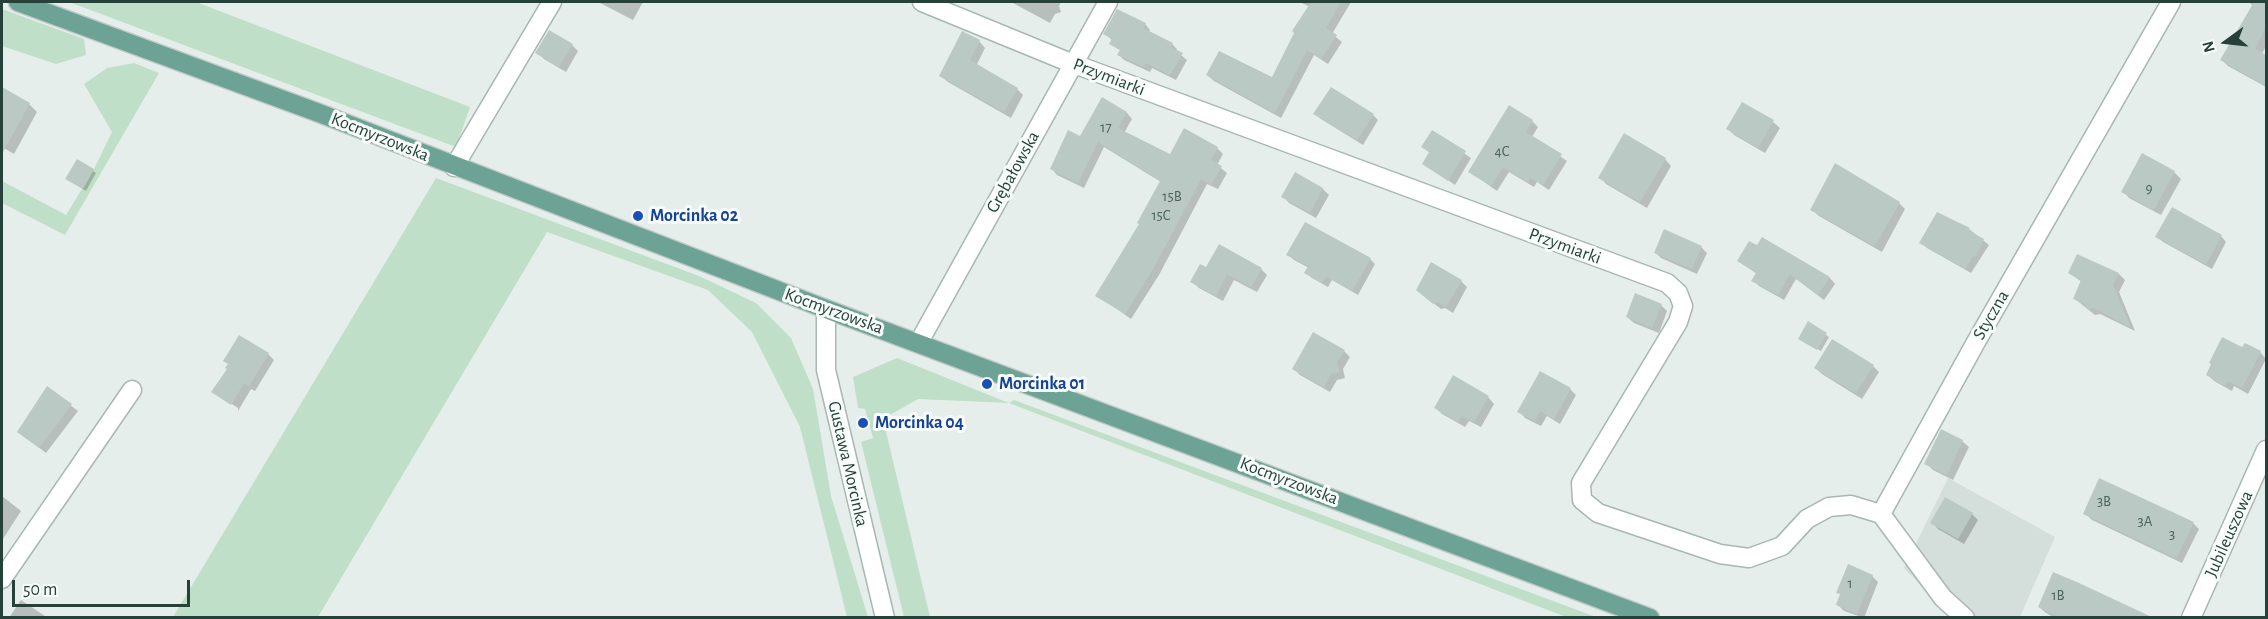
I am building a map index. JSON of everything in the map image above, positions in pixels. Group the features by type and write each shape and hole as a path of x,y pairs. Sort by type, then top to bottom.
{"main road":[{"name":"Kocmyrzowska","path":"18,2 319,113 826,309 920,342 1650,618"}],"street":[{"path":"454,166 552,2"},
{"name":"Przymiarki","path":"922,2 1073,63 1667,283 1677,293 1683,306 1678,322 1581,483 1582,500 1598,513 1720,554 1749,558 1782,546 1807,519 1829,507 1851,505 1881,514"},
{"name":"Grębałowska","path":"920,342 1108,2"},
{"name":"Styczna","path":"1881,514 1976,342 2171,2"},
{"name":"Gustawa Morcinka","path":"826,309 826,370 885,618"},
{"path":"2,579 132,390"},
{"name":"Jubileuszowa","path":"2191,618 2266,450"},
{"path":"1881,514 1943,598 1965,618"}],"shaded area":[{"path":"1948,478 2055,537 2020,617 1952,617 1904,568"}],"green space":[{"path":"69,2 196,2 470,107 456,147"},
{"path":"2,9 84,39 86,55 56,64 2,46"},
{"path":"134,63 159,73 65,235 2,203 2,181 66,215 94,169 112,132 84,84 107,68"},
{"path":"436,178 699,276 756,303 791,338 813,389 831,496 868,617 847,617 800,427 752,332 708,290 547,232 318,617 173,617"},
{"path":"897,358 1009,403 918,399 883,419 930,617 904,617 861,442 873,438 865,409 858,408 853,377"},
{"path":"1014,400 1596,617 1566,617 1009,403"}],"building":[{"path":"1311,2 1341,2 1326,28 1337,35 1321,59 1307,50 1275,113 1206,75 1219,51 1272,77 1294,33 1292,31"},
{"path":"2254,2 2266,2 2266,27 2255,49 2266,55 2266,86 2220,60"},
{"path":"1117,9 1146,23 1143,28 1173,43 1171,47 1183,53 1170,75 1146,63 1144,67 1117,55 1120,50 1109,44 1112,39 1103,34"},
{"path":"549,30 573,44 559,67 535,53"},
{"path":"962,31 980,40 970,60 1018,88 1004,112 939,76"},
{"path":"2,87 30,103 2,154"},
{"path":"1331,87 1374,114 1357,140 1313,114"},
{"path":"1102,97 1127,112 1118,128 1170,154 1184,128 1218,147 1211,160 1222,166 1211,185 1201,179 1153,269 1125,314 1095,296 1139,224 1137,223 1160,181 1098,142 1078,183 1050,169 1068,130 1080,136"},
{"path":"1742,102 1774,120 1758,148 1726,129"},
{"path":"1509,105 1533,120 1526,132 1562,154 1543,185 1530,178 1528,182 1503,167 1491,186 1468,172"},
{"path":"1432,130 1466,151 1448,181 1422,164 1429,152 1421,147"},
{"path":"1624,133 1666,158 1640,202 1598,178"},
{"path":"2142,153 2175,171 2154,210 2121,192"},
{"path":"77,159 94,169 83,189 65,179"},
{"path":"1835,163 1900,202 1875,246 1810,210"},
{"path":"1295,172 1323,188 1310,213 1281,197"},
{"path":"2172,207 2222,235 2206,264 2155,237"},
{"path":"1937,212 1970,228 1968,230 1984,239 1975,257 1973,256 1965,269 1919,243"},
{"path":"1305,222 1371,258 1352,291 1326,276 1322,283 1304,273 1308,266 1286,255"},
{"path":"1664,229 1702,246 1692,269 1654,253"},
{"path":"1762,237 1830,277 1818,295 1790,274 1778,295 1751,281 1756,273 1737,261 1749,241 1757,245"},
{"path":"1219,244 1262,268 1251,287 1227,274 1216,296 1190,282 1200,264 1206,267"},
{"path":"2077,254 2119,273 2113,285 2131,328 2093,308 2088,310 2086,305 2073,299 2081,280 2068,273"},
{"path":"1431,262 1462,280 1446,307 1438,302 1433,304 1416,290"},
{"path":"1635,293 1662,304 1652,328 1626,317"},
{"path":"1808,321 1827,333 1817,350 1798,339"},
{"path":"1313,332 1345,350 1337,362 1340,372 1331,374 1324,387 1292,369"},
{"path":"239,335 269,353 249,386 244,383 231,405 211,392 227,369 225,368 228,364 223,361"},
{"path":"2222,337 2242,347 2245,343 2261,351 2242,388 2228,381 2225,386 2206,375 2211,364 2209,363"},
{"path":"1832,339 1874,365 1856,393 1814,368"},
{"path":"1540,371 1571,388 1554,419 1540,411 1535,421 1517,412"},
{"path":"1453,375 1489,396 1474,422 1462,416 1458,422 1434,408"},
{"path":"47,386 72,404 39,448 17,432"},
{"path":"1941,429 1963,440 1947,475 1924,464"},
{"path":"2099,478 2194,522 2176,558 2083,514"},
{"path":"1945,497 1973,513 1958,539 1930,523"},
{"path":"1848,564 1873,575 1857,614 1836,605 1840,594 1836,593"},
{"path":"2053,572 2154,618 2061,618 2038,607"}],"place":[{"name":"Morcinka 02","path":"638,216"},
{"name":"Morcinka 01","path":"987,384"},
{"name":"Morcinka 04","path":"863,423"}]}
